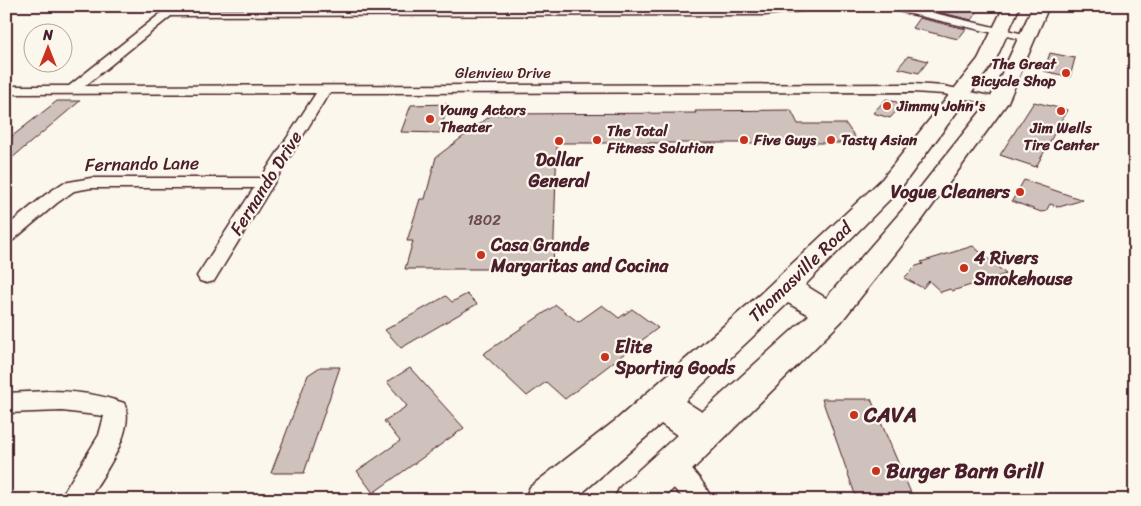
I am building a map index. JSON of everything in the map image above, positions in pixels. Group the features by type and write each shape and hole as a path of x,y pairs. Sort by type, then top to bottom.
{"main road":[{"name":"Thomasville Road","path":"544,500 659,403 787,288 891,184 963,93 987,59 1012,6"},
{"path":"634,500 830,314 919,207 998,102 1041,6"},
{"path":"915,154 950,166"},
{"path":"787,288 830,314"},
{"path":"659,403 703,433"}],"street":[{"path":"72,90 172,9 765,12 822,6"},
{"path":"889,6 1028,38"},
{"name":"Glenview Drive","path":"6,90 932,88 963,93 998,102"},
{"name":"Fernando Drive","path":"207,276 325,89"},
{"name":"Fernando Lane","path":"6,237 51,199 69,187 91,183 266,183"},
{"path":"6,403 70,402 103,404 116,410 117,423 102,454 72,500"},
{"path":"670,466 695,492 698,500"}],"building":[{"path":"927,6 981,6 972,20 925,9"},
{"path":"919,18 966,29 958,39 912,28"},
{"path":"1050,53 1075,58 1070,77 1044,71"},
{"path":"908,56 928,61 919,73 898,68"},
{"path":"886,99 903,104 890,118 873,113"},
{"path":"57,101 80,101 6,163 6,141"},
{"path":"1034,102 1067,110 1036,167 1000,155"},
{"path":"448,104 440,133 401,132 411,105"},
{"path":"791,110 798,124 846,124 859,143 557,143 553,269 405,269 413,241 407,241 420,199 425,199 436,157 493,114 696,113 695,111"},
{"path":"1024,180 1083,200 1059,207 1050,204 1046,211 1041,212 1012,201"},
{"name":"4 Rivers Smokehouse","path":"973,246 1006,274 952,291 950,289 941,292 929,281 923,288 904,278 916,266 923,264 921,262"},
{"path":"467,294 477,304 401,348 385,330 446,296 452,302"},
{"path":"556,305 578,322 602,305 619,318 632,309 658,328 565,399 546,382 527,396 483,354"},
{"path":"320,367 340,367 304,473 271,473 308,375"},
{"path":"410,368 464,428 373,493 357,471 400,441 384,421 407,406 387,382"},
{"path":"822,399 871,399 914,500 857,500"}],"place":[{"name":"The Great Bicycle Shop","path":"1066,73"},
{"name":"Jimmy John's","path":"887,106"},
{"name":"Jim Wells Tire Center","path":"1061,111"},
{"name":"Young Actors Theater","path":"430,119"},
{"name":"The Total Fitness Solution","path":"597,140"},
{"name":"Five Guys","path":"744,140"},
{"name":"Tasty Asian","path":"831,140"},
{"name":"Dollar General","path":"559,141"},
{"name":"Vogue Cleaners","path":"1020,192"},
{"name":"Casa Grande Margaritas and Cocina","path":"481,255"},
{"name":"4 Rivers Smokehouse","path":"964,268"},
{"name":"Elite Sporting Goods","path":"605,357"},
{"name":"CAVA","path":"854,415"},
{"name":"Burger Barn Grill","path":"876,471"}]}
